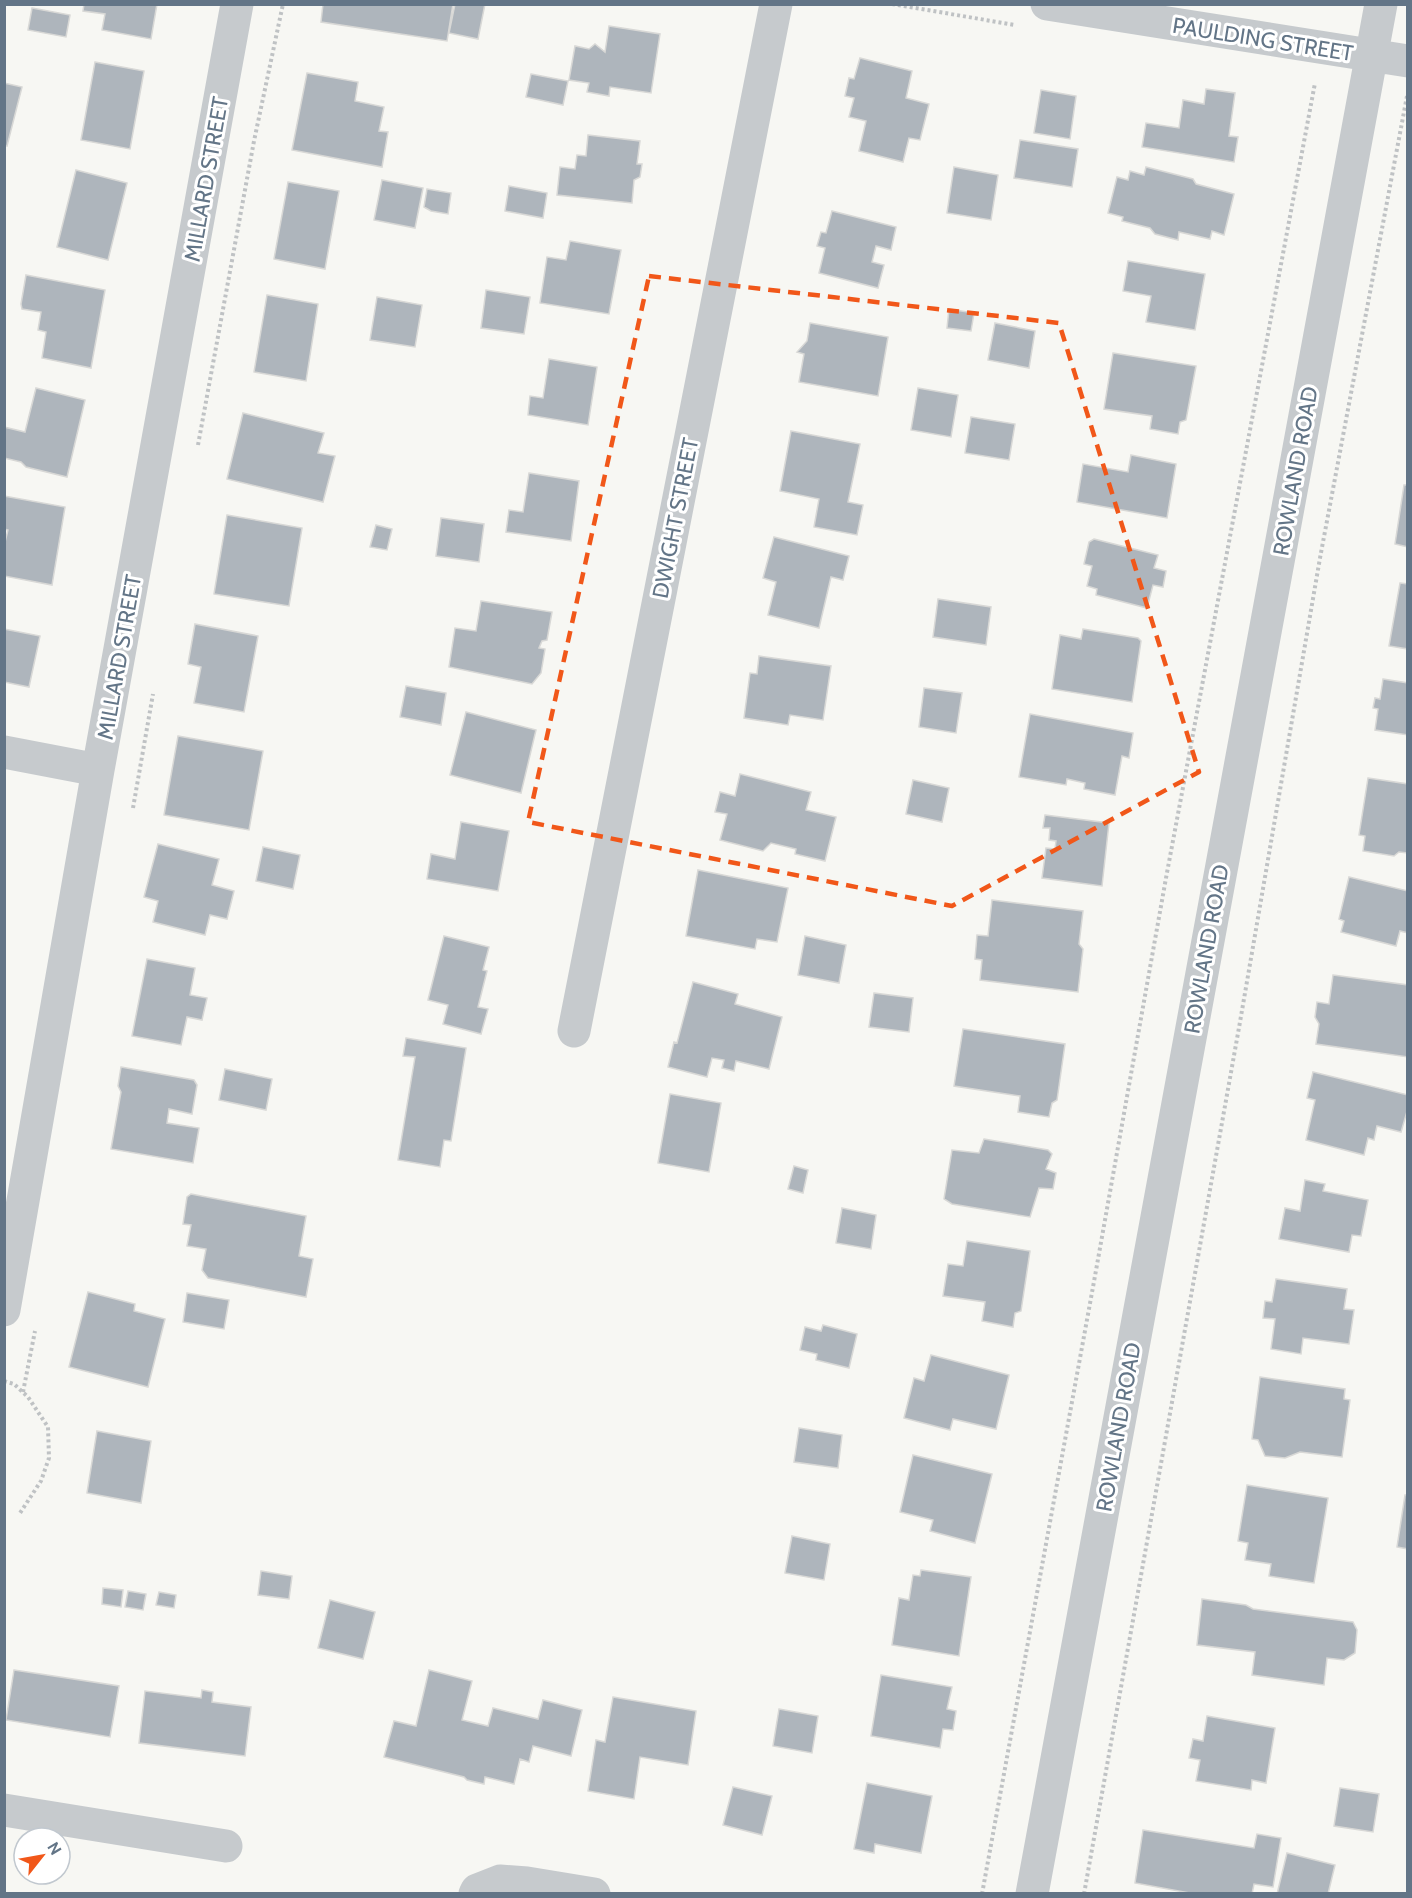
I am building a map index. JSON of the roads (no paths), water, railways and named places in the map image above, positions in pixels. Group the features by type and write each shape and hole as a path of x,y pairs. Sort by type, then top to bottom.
{"street":[{"name":"MILLARD STREET","path":"4,1310 98,770 237,4"},
{"name":"DWIGHT STREET","path":"574,1031 776,4"},
{"name":"PAULDING STREET","path":"1047,4 1407,61"},
{"name":"ROWLAND ROAD","path":"1032,1893 1381,4"},
{"path":"4,752 98,770"},
{"path":"4,1810 226,1846"},
{"path":"476,1892 500,1881 594,1893"}]}
